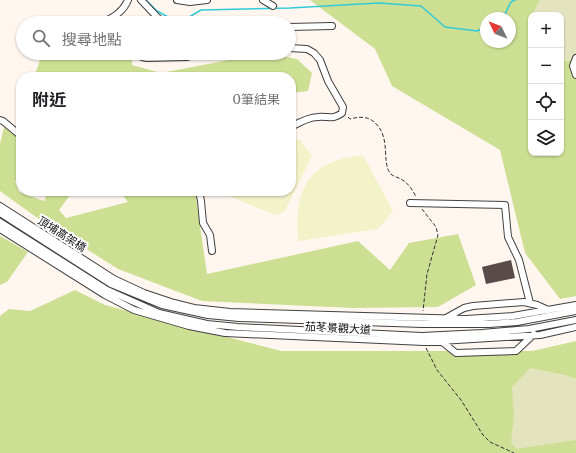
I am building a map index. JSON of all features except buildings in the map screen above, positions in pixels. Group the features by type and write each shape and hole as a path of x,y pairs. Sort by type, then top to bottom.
{"street":[{"path":"115,16 125,7 128,0"},
{"path":"141,0 156,16"},
{"path":"177,0 190,2 207,0"},
{"path":"263,0 273,6"},
{"path":"296,27 332,26"},
{"path":"296,48 307,49 314,53 320,60 328,81 343,107 342,113 337,117 317,117 296,125"},
{"path":"576,58 573,66 576,75"},
{"path":"0,120 16,132"},
{"path":"200,196 203,223 210,235 212,251"},
{"path":"410,203 505,205 508,237 519,260 530,303"},
{"name":"頂埔高架橋","path":"0,206 113,282"},
{"name":"頂埔高架橋","path":"0,213 113,282"},
{"name":"頂埔高架橋","path":"0,222 106,293"},
{"path":"0,229 106,293"},
{"name":"茄苳景觀大道","path":"113,282 162,305 208,315 239,318 423,321 489,324 517,322 576,311"},
{"name":"茄苳景觀大道","path":"106,293 159,313 177,318 207,324 238,327 441,341 534,335 576,327"},
{"path":"445,318 464,308 473,306 524,302 537,305 548,310"},
{"name":"茄苳景觀大道","path":"423,321 445,318 466,319 513,316 576,304"},
{"name":"茄苳景觀大道","path":"423,339 529,329 576,320"},
{"path":"423,321 423,339"},
{"path":"441,341 456,353 516,351 541,327"}],"path":[{"path":"423,339 427,352 437,370 461,400 483,435 490,442 514,453"}],"green space":[{"path":"310,0 540,0 534,12 528,12 528,156 564,156 564,61 576,60 576,296 560,299 525,253 500,150 392,86 375,49"},
{"path":"540,0 576,0 576,60 564,61 564,12 534,12"},
{"path":"296,59 312,73 308,91 296,92 296,72 166,72 229,60"},
{"path":"40,60 132,60 132,65 157,72 36,72"},
{"path":"4,127 16,137 16,196 30,196 44,201 46,196 69,196 59,210 66,218 128,202 123,196 196,196 207,274 358,241 390,270 409,243 458,234 476,285 438,307 352,308 202,301 118,269 36,217 0,191 0,144"},
{"path":"296,140 300,140 312,156 296,189"},
{"path":"363,155 393,211 378,229 298,241 297,228 299,204 302,193 313,174 323,167 338,160"},
{"path":"229,196 292,196 285,211 275,215"},
{"path":"0,236 28,252 7,282 0,285"},
{"path":"75,290 105,305 281,351 532,351 576,341 576,453 0,453 0,316 9,309 30,311"},
{"path":"530,368 566,375 576,379 576,440 516,449 511,442 514,416 512,387"}],"waterway":[{"path":"146,0 157,11 166,16"},
{"path":"506,12 511,2 515,0"},
{"path":"191,16 201,10 290,8 379,3 421,6 445,27 477,31 480,30"}]}
